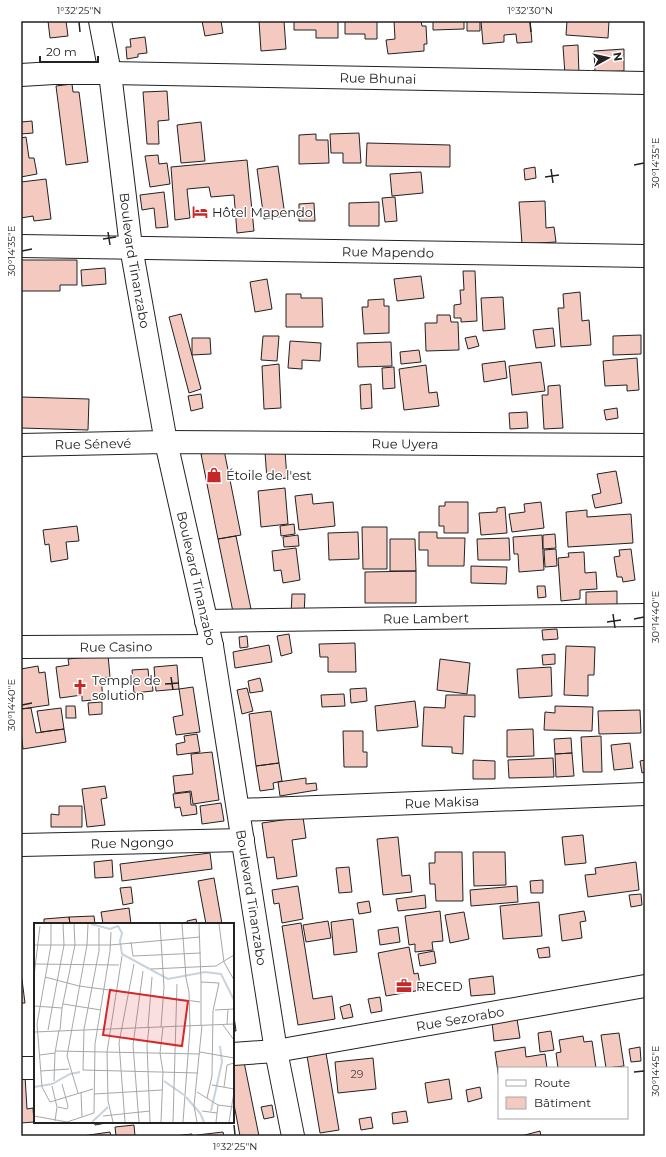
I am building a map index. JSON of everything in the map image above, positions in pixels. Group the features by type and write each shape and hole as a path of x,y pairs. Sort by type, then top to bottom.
{"street":[{"name":"Boulevard Tinanzabo","path":"100,21 110,73 131,247 166,442 212,646 276,1051 293,1136"},
{"name":"Rue Bhunai","path":"21,75 54,73 110,73 645,83"},
{"name":"Rue Mapendo","path":"21,246 645,256"},
{"name":"Rue Sénevé","path":"21,445 166,442"},
{"name":"Rue Uyera","path":"166,442 645,445"},
{"name":"Rue Lambert","path":"206,621 645,615"},
{"name":"Rue Casino","path":"21,647 212,646"},
{"name":"Rue Makisa","path":"239,810 645,794"},
{"name":"Rue Ngongo","path":"21,845 243,840"},
{"name":"Rue Sezorabo","path":"234,1054 276,1051 645,986"},
{"path":"21,1068 34,1068"}],"building":[{"path":"48,21 66,21 68,36 50,38"},
{"path":"202,21 221,21 223,33 205,36"},
{"path":"259,21 284,21 286,49 261,51"},
{"path":"294,21 338,21 338,38 316,38 316,30 294,30"},
{"path":"345,21 377,21 377,39 365,39 365,34 345,34"},
{"path":"394,21 421,21 422,26 426,26 427,44 424,44 424,51 388,54 386,40 395,39"},
{"path":"433,21 464,21 464,29 433,30"},
{"path":"467,21 480,21 480,31 467,31"},
{"path":"481,21 530,21 532,42 517,43 516,34 504,35 504,42 483,44"},
{"path":"567,21 609,21 608,38 566,35"},
{"path":"145,37 147,53 138,54 138,57 127,59 126,47 131,47 130,39"},
{"path":"578,45 579,75 565,75 563,46"},
{"path":"624,49 624,71 595,72 594,51"},
{"path":"72,84 73,92 79,92 88,162 66,165 56,86"},
{"path":"167,91 169,120 158,121 159,144 147,144 143,92"},
{"path":"32,121 33,133 21,134 21,122"},
{"path":"201,122 205,161 181,163 177,125"},
{"path":"359,133 361,163 343,163 343,153 331,153 330,134"},
{"path":"316,134 316,140 328,140 329,163 299,164 299,135"},
{"path":"26,137 29,158 34,158 37,174 21,177 21,138"},
{"path":"367,143 450,145 450,167 366,166"},
{"path":"158,155 159,164 167,163 170,184 150,187 145,156"},
{"path":"247,160 254,231 237,233 234,195 211,197 209,187 187,189 190,218 175,220 171,167"},
{"path":"278,166 285,216 264,219 257,169"},
{"path":"535,167 536,178 525,180 524,169"},
{"path":"421,172 423,193 392,196 390,174"},
{"path":"46,179 51,219 34,221 33,216 21,218 21,182"},
{"path":"164,192 168,227 156,228 154,208 142,210 140,195"},
{"path":"395,197 397,221 385,222 382,198"},
{"path":"545,201 546,228 554,227 556,242 522,244 519,202"},
{"path":"379,202 379,226 349,226 349,203"},
{"path":"314,203 315,221 299,221 299,204"},
{"path":"21,260 77,260 77,285 60,285 60,291 21,291"},
{"path":"105,268 106,284 82,286 81,270"},
{"path":"463,271 475,271 477,321 461,322 461,318 454,318 454,305 461,304 460,290 464,290"},
{"path":"421,276 424,298 397,301 394,279"},
{"path":"267,279 272,309 255,312 250,282"},
{"path":"580,292 582,321 589,320 591,345 561,347 558,308 564,308 563,294"},
{"path":"286,294 301,294 301,298 322,298 323,327 286,327"},
{"path":"503,297 505,329 483,331 481,298"},
{"path":"384,299 384,306 389,306 389,333 364,334 362,307 368,307 368,300"},
{"path":"181,314 201,389 189,393 169,317"},
{"path":"437,315 450,315 451,322 458,322 459,350 426,351 425,323 437,323"},
{"path":"553,328 555,346 536,348 533,330"},
{"path":"641,335 641,354 613,355 613,336"},
{"path":"263,336 279,336 277,361 261,360"},
{"path":"476,336 479,346 468,349 465,338"},
{"path":"192,338 210,338 211,354 192,355"},
{"path":"290,341 321,343 320,361 302,360 302,369 288,368"},
{"path":"391,342 392,366 358,367 357,343"},
{"path":"419,350 421,362 401,364 400,352"},
{"path":"637,358 639,390 627,391 627,385 605,386 603,361"},
{"path":"505,361 507,378 484,382 482,364"},
{"path":"541,362 545,391 512,395 509,366"},
{"path":"279,364 281,408 264,409 262,366"},
{"path":"426,365 429,393 437,392 439,406 404,410 399,369"},
{"path":"394,367 395,388 383,389 382,368"},
{"path":"371,384 372,408 361,409 360,385"},
{"path":"560,385 563,428 544,429 542,395 548,395 548,386"},
{"path":"201,394 203,408 191,411 188,396"},
{"path":"21,397 89,399 88,430 21,428"},
{"path":"617,408 618,418 606,420 604,410"},
{"path":"527,412 528,428 510,429 509,413"},
{"path":"224,450 241,535 218,539 201,454"},
{"path":"285,451 287,478 267,480 265,452"},
{"path":"616,471 622,503 595,508 592,495 601,493 597,474"},
{"path":"285,488 288,524 261,527 258,491"},
{"path":"312,494 313,504 333,502 335,526 299,530 295,496"},
{"path":"445,502 468,502 468,533 444,533 444,526 439,526 439,506 445,506"},
{"path":"541,502 544,528 512,532 509,514 525,512 524,504"},
{"path":"505,507 507,533 481,535 479,513 497,512 497,508"},
{"path":"587,510 587,517 631,514 633,543 568,547 566,512"},
{"path":"294,524 295,534 281,536 280,526"},
{"path":"77,526 79,541 66,542 68,559 51,562 49,544 45,545 43,530"},
{"path":"362,527 387,527 387,569 363,569"},
{"path":"358,532 359,559 329,560 328,533"},
{"path":"419,532 437,532 437,538 465,538 464,566 428,566 428,550 419,550"},
{"path":"555,534 556,548 543,549 543,535"},
{"path":"298,535 299,546 284,547 283,537"},
{"path":"542,535 544,570 519,572 518,554 514,554 513,537"},
{"path":"236,536 251,609 233,612 218,539"},
{"path":"509,538 510,560 478,560 477,539"},
{"path":"390,539 415,539 416,571 390,571"},
{"path":"296,548 300,580 283,583 281,570 274,571 272,551"},
{"path":"556,549 557,566 545,567 544,550"},
{"path":"631,549 635,580 623,582 622,577 617,577 614,557 620,556 619,550"},
{"path":"584,552 585,573 596,572 597,589 580,590 580,599 561,601 558,558 569,557 568,553"},
{"path":"471,566 507,567 506,584 471,583"},
{"path":"416,571 416,603 365,603 365,572"},
{"path":"537,586 545,586 546,597 538,598"},
{"path":"617,591 617,605 586,606 586,592"},
{"path":"292,594 305,594 304,616 291,615"},
{"path":"557,629 558,639 543,640 542,630"},
{"path":"289,634 292,653 281,656 277,636"},
{"path":"247,636 248,647 240,648 239,637"},
{"path":"355,643 356,672 328,672 328,657 320,657 319,644"},
{"path":"269,645 272,662 235,668 233,652"},
{"path":"566,646 595,647 594,675 588,675 588,696 564,695"},
{"path":"555,654 555,664 543,665 542,655"},
{"name":"Temple de solution","path":"108,655 110,677 101,678 103,699 82,701 82,695 60,698 56,667 69,665 68,659"},
{"path":"440,659 470,663 467,694 437,690"},
{"path":"177,665 179,689 156,691 154,667"},
{"path":"38,666 39,673 45,672 49,705 21,709 21,669"},
{"path":"551,667 552,696 519,698 517,669"},
{"path":"148,669 149,680 152,680 153,691 134,693 132,670"},
{"path":"260,678 263,691 250,693 248,681"},
{"path":"193,687 200,732 176,735 173,717 183,715 179,689"},
{"path":"247,688 253,711 242,714 237,690"},
{"path":"366,688 367,701 351,703 350,689"},
{"path":"344,694 345,706 322,707 321,695"},
{"path":"446,695 475,695 475,717 464,716 463,754 452,753 452,747 422,746 424,707 445,708"},
{"path":"415,701 418,727 377,731 375,706"},
{"path":"102,702 102,714 89,715 88,703"},
{"path":"66,706 75,706 76,718 66,718"},
{"path":"555,706 593,707 592,731 544,730 545,712 555,713"},
{"path":"31,708 36,733 64,729 66,742 23,749 21,709"},
{"path":"61,708 64,729 41,732 37,711"},
{"path":"640,710 641,733 599,734 598,711"},
{"path":"271,711 279,763 256,766 249,714"},
{"path":"533,729 534,756 507,757 507,730"},
{"path":"343,731 363,731 363,752 367,752 367,767 344,767"},
{"path":"197,734 200,752 177,755 176,744 185,742 184,736"},
{"path":"601,736 602,772 583,772 581,737"},
{"path":"571,738 572,753 555,754 554,739"},
{"path":"630,743 633,768 614,770 611,745"},
{"path":"212,752 219,800 193,804 191,791 175,793 173,776 193,774 191,754"},
{"path":"572,753 574,776 556,777 555,754"},
{"path":"553,758 554,777 509,778 508,760"},
{"path":"473,760 495,761 495,779 473,779"},
{"path":"645,760 645,772 642,773 640,761"},
{"path":"279,763 282,781 273,783 274,789 260,791 256,766"},
{"path":"306,778 306,784 316,783 317,790 280,796 278,782"},
{"path":"105,786 107,798 101,799 105,825 87,827 82,789"},
{"path":"190,792 191,805 196,805 197,814 182,816 180,807 175,808 173,794"},
{"path":"221,803 224,821 202,824 200,806"},
{"path":"59,806 82,806 82,827 51,827 51,814 59,815"},
{"path":"303,817 306,838 292,840 297,876 277,879 274,857 267,858 262,823"},
{"path":"583,835 586,863 565,865 562,837"},
{"path":"398,837 402,876 410,875 412,892 383,895 377,839"},
{"path":"435,852 462,852 463,901 436,901 435,884 430,884 429,863 435,863"},
{"path":"473,852 505,852 506,885 474,886"},
{"path":"210,853 212,869 122,881 120,864"},
{"path":"112,860 113,877 95,878 94,862"},
{"path":"636,862 639,890 588,897 585,875 596,874 595,868"},
{"path":"349,867 352,892 339,893 336,868"},
{"path":"214,878 222,923 206,923 198,881"},
{"path":"543,880 543,893 531,893 530,881"},
{"path":"298,886 303,919 282,923 279,903 274,904 272,890"},
{"path":"517,886 518,902 471,906 470,890"},
{"path":"131,887 133,903 123,905 120,888"},
{"path":"641,894 642,905 631,907 629,895"},
{"path":"425,895 426,908 398,911 396,899"},
{"path":"369,901 371,912 359,914 357,903"},
{"path":"539,902 542,936 503,939 500,906"},
{"path":"129,908 131,923 103,923 101,912"},
{"path":"440,911 443,941 432,942 433,950 415,952 415,944 409,945 405,916"},
{"path":"584,911 586,921 580,922 582,938 562,941 559,915"},
{"path":"464,912 469,939 450,943 445,915"},
{"path":"94,916 95,923 70,923 69,917"},
{"path":"69,917 70,923 44,923 44,919"},
{"path":"196,919 197,923 187,923 187,921"},
{"path":"353,919 357,952 334,955 331,922"},
{"path":"328,921 331,938 306,942 303,925"},
{"path":"301,923 313,999 332,996 335,1019 298,1025 282,926"},
{"path":"398,927 400,942 380,945 378,930"},
{"path":"409,947 414,974 418,973 421,990 386,996 378,953"},
{"path":"549,947 550,957 539,958 537,949"},
{"path":"434,951 436,963 420,966 418,954"},
{"path":"21,972 25,1003 21,1003"},
{"path":"493,976 495,994 471,996 469,979"},
{"path":"380,997 382,1011 371,1013 368,999"},
{"path":"350,1004 353,1017 343,1019 340,1007"},
{"path":"234,1016 236,1031 234,1031"},
{"path":"517,1019 520,1038 494,1041 492,1022"},
{"path":"551,1031 554,1050 540,1052 538,1033"},
{"path":"619,1033 624,1066 606,1067 601,1035"},
{"path":"583,1036 584,1042 592,1041 596,1067 558,1067 556,1053 561,1052 559,1040"},
{"path":"525,1047 526,1057 545,1054 547,1067 498,1067 498,1072 495,1052"},
{"path":"640,1047 641,1061 631,1062 629,1049"},
{"path":"326,1053 339,1130 320,1133 307,1056"},
{"path":"243,1057 259,1136 240,1136 234,1104 234,1059"},
{"path":"373,1058 376,1089 338,1093 335,1062"},
{"path":"21,1076 25,1076 27,1109 33,1108 34,1122 21,1123"},
{"path":"449,1079 452,1099 428,1103 425,1083"},
{"path":"480,1087 482,1098 468,1102 466,1090"},
{"path":"272,1105 274,1117 264,1119 261,1107"},
{"path":"406,1111 408,1122 393,1124 392,1113"},
{"path":"371,1117 373,1128 361,1130 359,1119"},
{"path":"94,1123 106,1123 95,1125"},
{"path":"134,1125 135,1136 116,1136 115,1127"},
{"path":"540,1131 541,1136 521,1136"},
{"path":"110,1132 111,1136 82,1136"},
{"path":"223,1132 224,1136 197,1136 197,1135"},
{"path":"192,1134 192,1136 174,1136"}],"place":[{"name":"Hôtel Mapendo","path":"200,212"},
{"name":"Étoile de l'est","path":"214,475"},
{"name":"Temple de solution","path":"80,687"},
{"name":"RECED","path":"404,986"}]}
